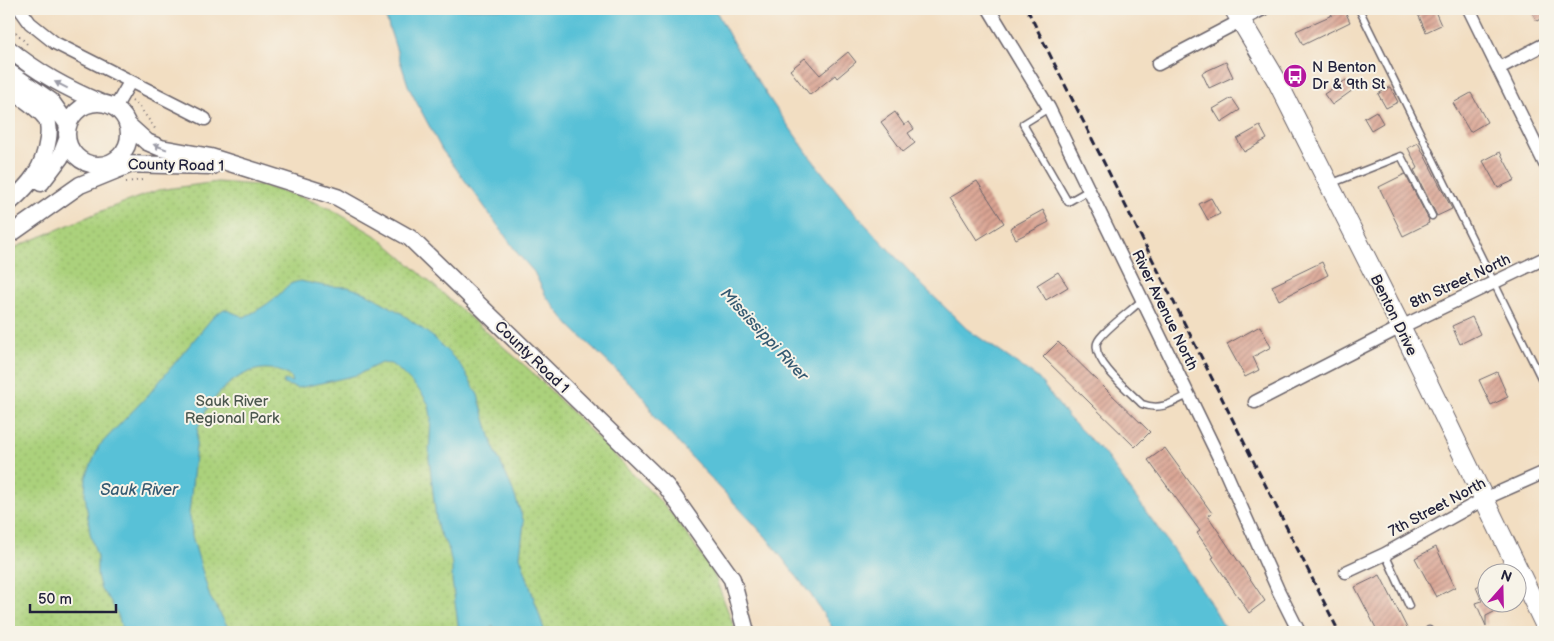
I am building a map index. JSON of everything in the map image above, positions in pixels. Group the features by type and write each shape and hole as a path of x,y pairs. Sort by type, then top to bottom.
{"main road":[{"name":"Benton Drive","path":"1238,14 1277,81 1401,327 1545,625"}],"street":[{"path":"20,9 30,22 55,44 204,119"},
{"name":"River Avenue North","path":"989,9 1049,108 1299,632"},
{"path":"1158,64 1238,14 1262,9"},
{"path":"1469,9 1545,164"},
{"path":"1499,68 1545,44"},
{"path":"9,49 46,77 110,106 122,115 129,133 128,143 124,151 110,163 102,165 86,164 71,150 67,133 51,101 9,72"},
{"path":"110,106 130,82"},
{"path":"9,88 48,121 49,135 43,162 33,179 9,204"},
{"path":"9,204 24,198 40,185 60,158 72,116 78,110 96,103 110,106"},
{"name":"County Road 1","path":"127,124 147,142 161,148 211,157 338,197 410,238 666,486 732,579 746,632"},
{"name":"County Road 1","path":"110,163 241,167"},
{"path":"10,234 86,164"},
{"path":"10,234 80,185 129,165"},
{"name":"8th Street North","path":"1255,402 1401,327 1545,258"},
{"name":"7th Street North","path":"1346,572 1384,554 1484,499 1545,472"}],"lane":[{"path":"1359,9 1545,386"},
{"path":"1049,108 1023,124 1068,202 1089,190"},
{"path":"1329,185 1400,156 1432,216"},
{"path":"1142,300 1097,342 1096,353 1103,364 1142,404 1150,407 1166,406 1188,396"},
{"path":"1384,554 1409,606"}],"path":[{"path":"123,182 142,180"}],"green space":[{"name":"Sauk River Regional Park","path":"217,182 258,185 302,197 331,209 381,239 532,372 664,505 713,572 736,632 9,632 9,250 104,210 158,190"}],"water":[{"name":"Mississippi River","path":"383,9 715,9 735,46 773,104 811,158 850,208 923,286 967,329 1038,378 1068,417 1104,453 1205,594 1227,632 835,632 811,595 766,537 654,417 647,402 638,391 570,326 546,296 534,272 518,254 442,150 409,88"},
{"name":"Sauk River","path":"300,281 325,286 348,287 366,293 401,313 433,337 458,362 465,372 478,395 493,446 512,488 524,522 520,556 545,632 497,632 494,627 491,627 490,632 459,632 449,550 438,530 436,518 429,458 431,417 429,405 421,392 399,370 391,364 381,363 357,375 298,388 283,384 284,380 292,382 292,378 278,371 263,369 249,372 223,389 204,414 198,428 189,514 192,536 210,597 231,632 123,632 118,615 110,600 101,590 97,575 97,557 90,533 85,494 86,477 99,446 149,394 213,317 224,309 244,317 267,304 288,286"}],"building":[{"path":"1330,9 1344,9 1350,22 1303,45 1296,31 1332,15"},
{"path":"1424,9 1434,9 1441,25 1426,32 1417,12"},
{"path":"1530,9 1541,9 1545,16 1537,21"},
{"path":"848,52 856,62 837,78 835,75 810,95 790,70 805,58 820,75"},
{"path":"1226,62 1233,77 1209,88 1202,73"},
{"path":"1346,80 1353,90 1332,105 1324,94"},
{"path":"1390,87 1398,102 1386,108 1378,94"},
{"path":"1471,93 1487,122 1470,132 1453,103"},
{"path":"1232,98 1240,110 1221,122 1213,109"},
{"path":"1376,111 1383,123 1371,130 1364,118"},
{"path":"895,112 904,125 909,122 914,129 908,133 915,143 903,152 881,122"},
{"path":"1260,126 1267,139 1244,152 1237,139"},
{"path":"1418,143 1452,209 1437,216 1414,170 1418,168 1408,148"},
{"path":"1500,152 1515,180 1498,188 1483,161"},
{"path":"1405,174 1429,223 1403,236 1379,187"},
{"path":"977,181 1004,223 977,240 950,197"},
{"path":"1211,198 1220,214 1208,220 1199,204"},
{"path":"1043,210 1049,222 1016,239 1010,228"},
{"path":"1322,262 1328,275 1279,300 1272,286"},
{"path":"1058,272 1068,287 1046,300 1037,285"},
{"path":"1472,317 1480,334 1460,344 1452,326"},
{"path":"1260,326 1271,347 1253,357 1259,370 1245,377 1227,344"},
{"path":"1058,342 1150,432 1135,447 1043,357"},
{"path":"1497,372 1508,397 1491,405 1479,380"},
{"path":"1165,448 1212,513 1208,516 1265,601 1249,613 1197,533 1200,531 1148,460"},
{"path":"1436,547 1455,587 1436,597 1415,558"},
{"path":"1380,575 1409,632 1378,632 1355,587"},
{"path":"1481,614 1490,614 1486,616 1486,626"}],"railway":[{"path":"1027,9 1339,632"}],"place":[{"name":"N Benton Dr & 9th St","path":"1295,76"}]}
